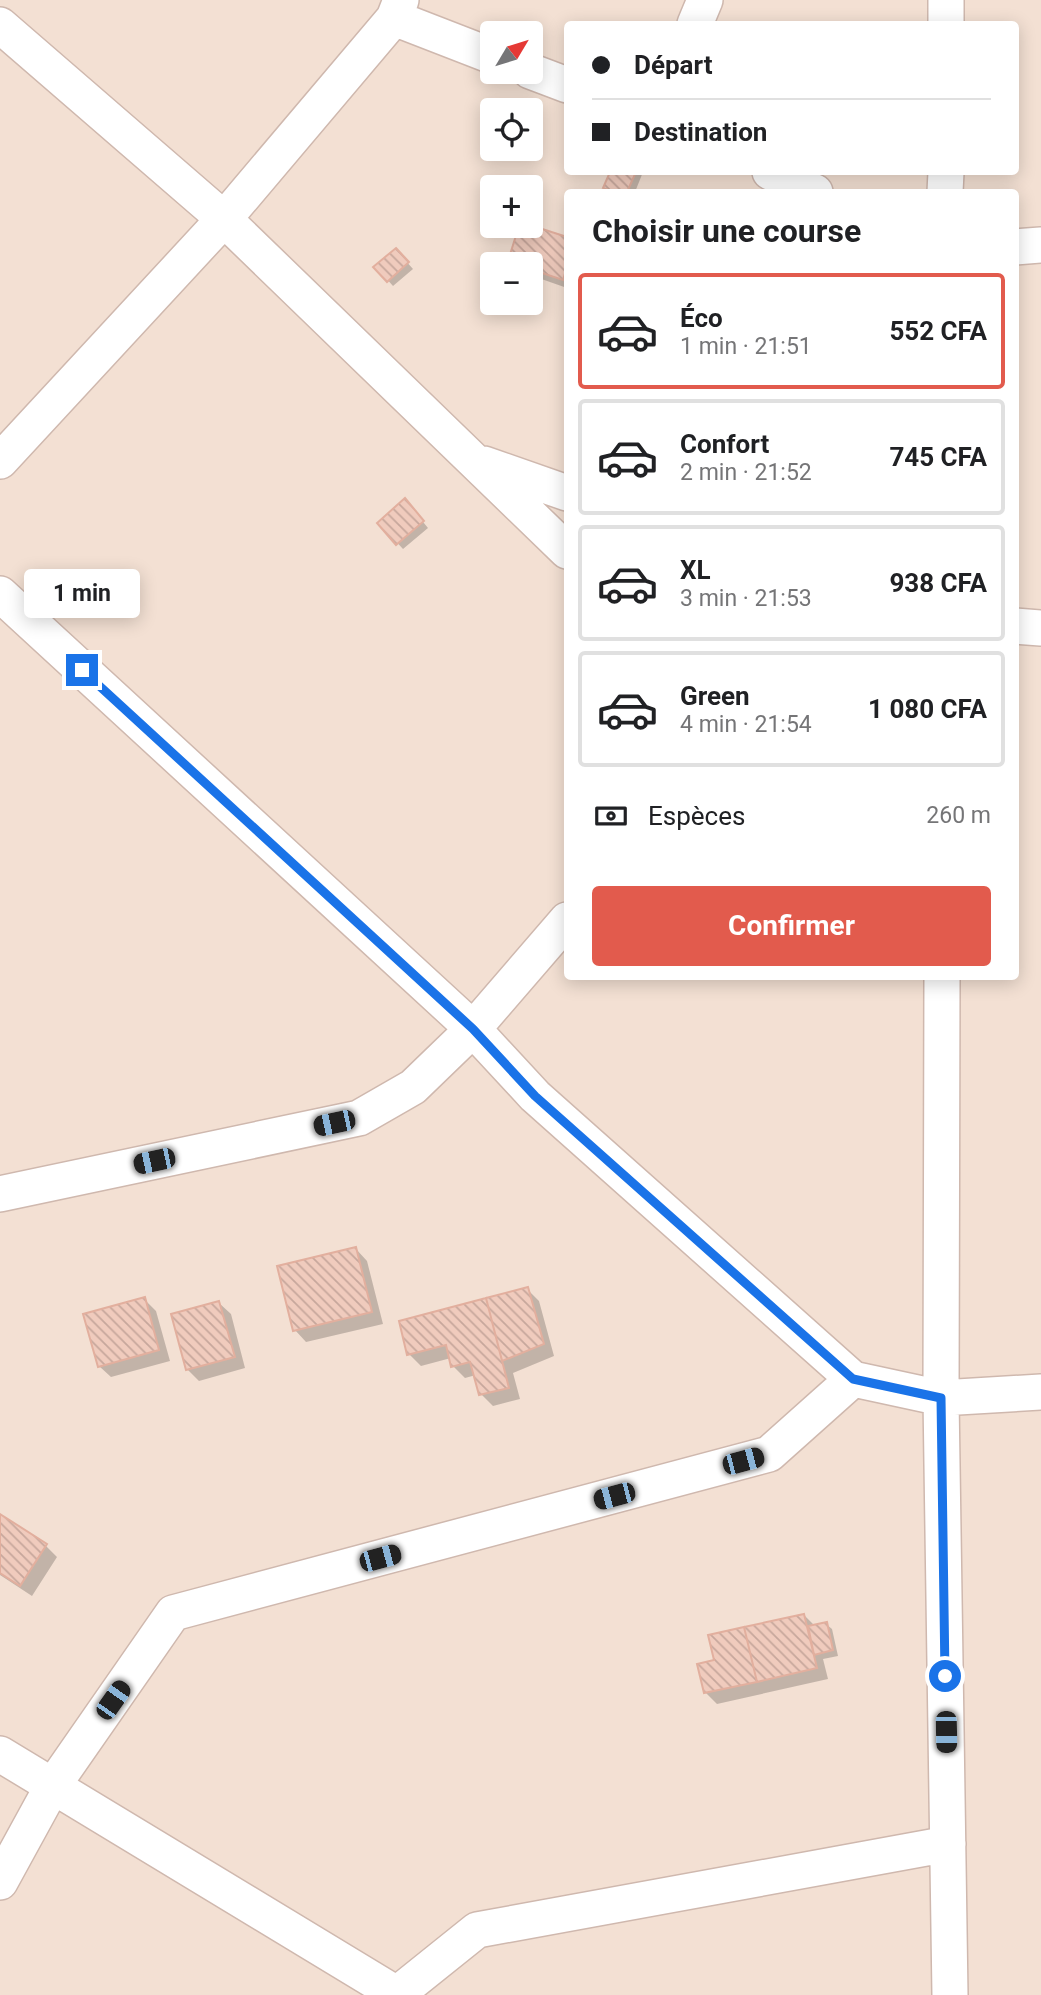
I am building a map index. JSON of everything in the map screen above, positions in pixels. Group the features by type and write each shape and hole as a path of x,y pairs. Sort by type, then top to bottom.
{"street":[{"path":"696,21 705,0"},
{"path":"946,0 946,21"},
{"path":"0,461 224,219 397,9 480,50"},
{"path":"0,25 224,219 564,548"},
{"path":"543,76 564,84"},
{"path":"777,175 808,189"},
{"path":"1019,247 1041,245"},
{"path":"474,461 564,492"},
{"path":"0,594 473,1029 535,1096 853,1379 941,1398 1041,1392"},
{"path":"1019,626 1041,628"},
{"path":"0,1194 359,1118 413,1087 473,1029 564,923"},
{"path":"942,980 941,1398 950,1995"},
{"path":"0,1882 52,1787 173,1613 769,1454 853,1379"},
{"path":"0,1754 397,1995 477,1930 948,1844"}],"shaded area":[{"path":"0,0 1041,0 1041,1995 0,1995"}],"building":[{"path":"609,175 635,175 628,189 603,188"},
{"path":"543,229 564,236 563,280 543,273 543,252 511,252 515,238 543,238"},
{"path":"396,248 409,262 387,282 373,267"},
{"path":"405,498 424,521 396,545 377,523"},
{"path":"356,1247 372,1312 293,1331 277,1266"},
{"path":"528,1287 544,1344 502,1361 486,1298"},
{"path":"145,1297 159,1350 98,1367 83,1314"},
{"path":"486,1298 509,1388 479,1395 470,1362 451,1367 446,1345 407,1355 399,1321"},
{"path":"219,1301 235,1357 186,1370 171,1314"},
{"path":"0,1514 47,1544 20,1586 0,1573"},
{"path":"804,1614 817,1668 757,1682 744,1627"},
{"path":"827,1622 833,1650 814,1655 808,1626"},
{"path":"744,1627 757,1682 704,1693 697,1664 714,1660 708,1635"}],"route":[{"path":"82,670 473,1029 535,1096 853,1379 941,1398 945,1676"}]}
